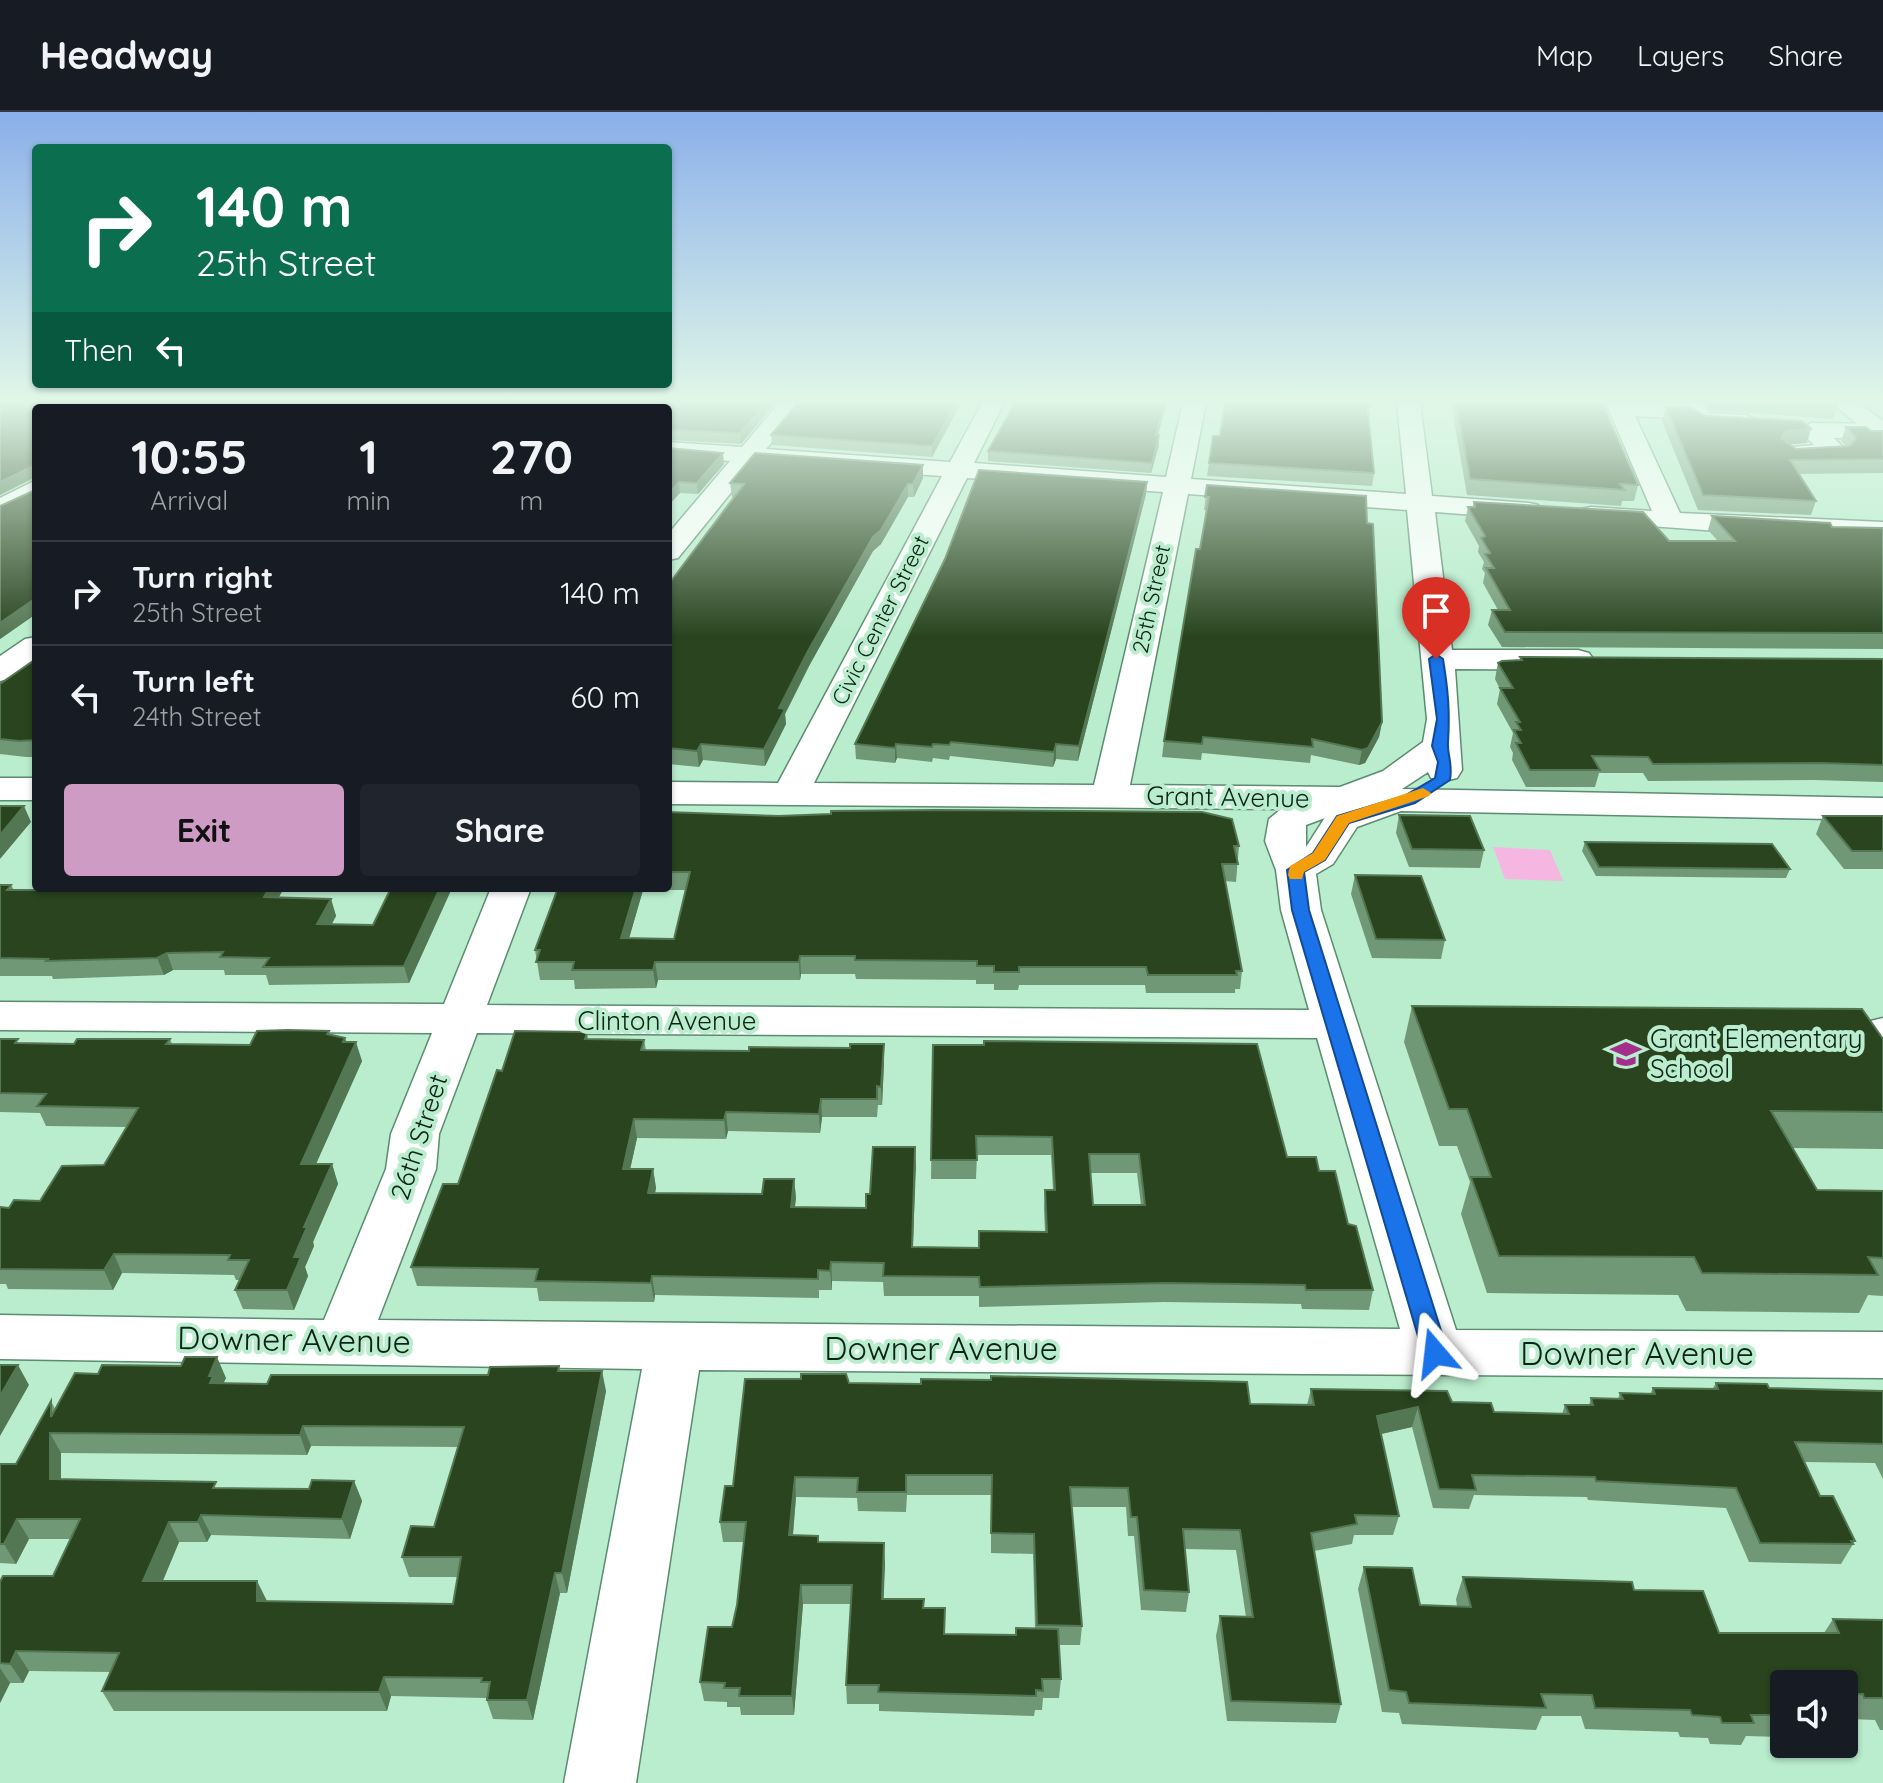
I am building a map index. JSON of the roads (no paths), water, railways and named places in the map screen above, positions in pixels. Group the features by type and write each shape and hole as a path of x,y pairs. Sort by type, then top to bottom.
{"street":[{"path":"672,547 726,481"},
{"name":"Civic Center Street","path":"790,794 951,481"},
{"path":"1098,481 1670,520 1883,530"},
{"name":"25th Street","path":"1110,796 1176,481"},
{"path":"1296,870 1319,856 1343,819 1410,799 1443,780 1445,762 1440,746 1444,719 1417,481"},
{"path":"1653,481 1670,520"},
{"path":"0,509 32,490"},
{"path":"0,671 32,649"},
{"path":"1436,659 1612,660"},
{"path":"1435,1353 1334,1024 1301,910 1296,870 1284,841 1288,819 1337,798 1396,779 1440,746"},
{"path":"0,789 32,789"},
{"name":"Grant Avenue","path":"672,793 1337,798 1580,806 1883,809"},
{"name":"26th Street","path":"343,1340 411,1169 415,1134 509,892"},
{"name":"Clinton Avenue","path":"0,1016 1334,1024"},
{"name":"Downer Avenue","path":"0,1337 674,1347 1883,1355"},
{"path":"600,1783 674,1347"}],"place":[{"name":"Grant Elementary School","path":"1626,1054"}]}
